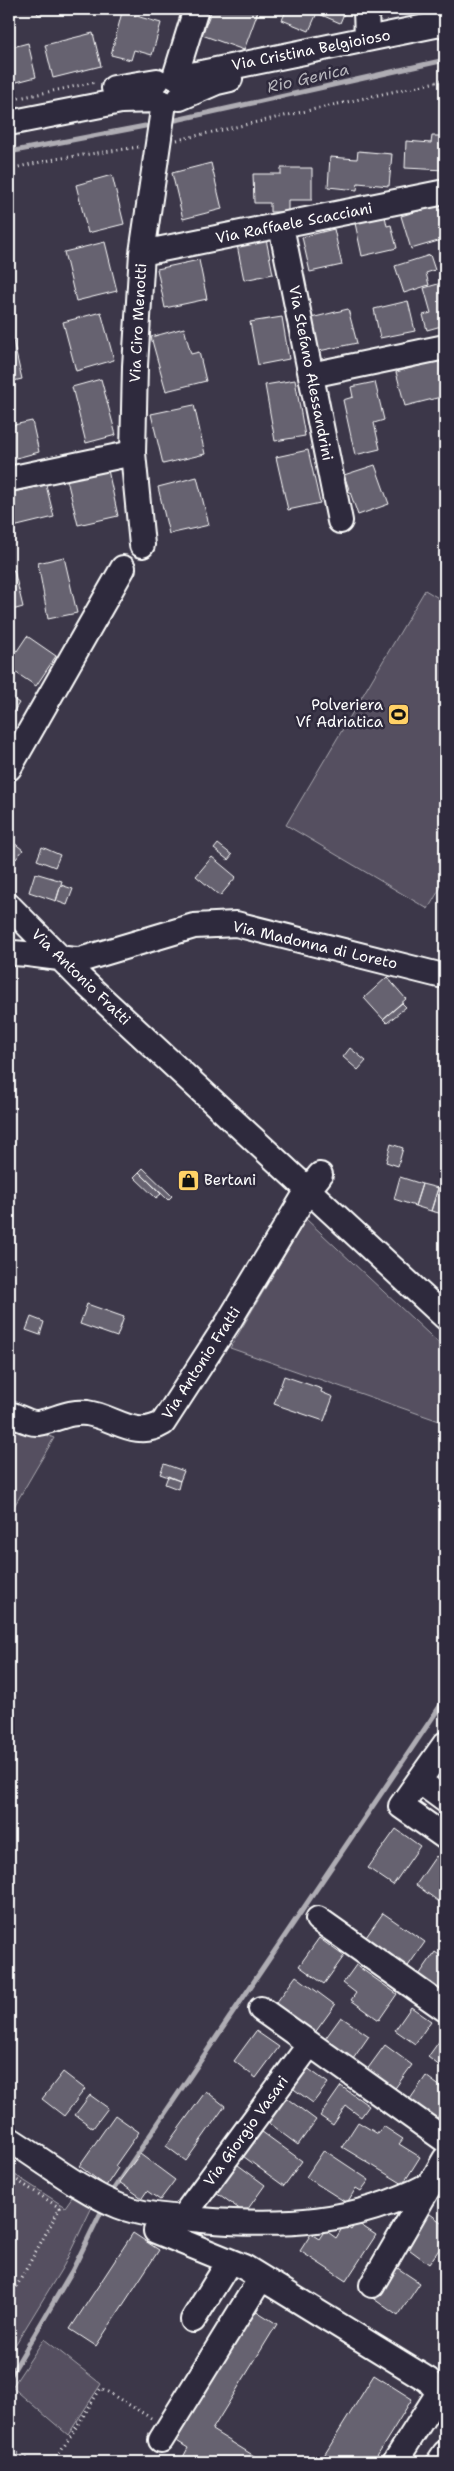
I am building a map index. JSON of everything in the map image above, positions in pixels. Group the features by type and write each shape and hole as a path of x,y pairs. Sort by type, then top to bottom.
{"street":[{"name":"Via Ciro Menotti","path":"142,545 133,453 134,366 142,253 168,89 196,9"},
{"path":"366,9 368,38"},
{"name":"Via Cristina Belgioioso","path":"9,123 121,101 368,38 445,23"},
{"name":"Via Cristina Belgioioso","path":"9,109 217,82 445,36"},
{"name":"Via Raffaele Scacciani","path":"142,253 445,192"},
{"name":"Via Stefano Alessandrini","path":"281,226 340,521"},
{"path":"311,375 445,347"},
{"path":"9,479 133,453"},
{"path":"9,768 123,568"},
{"name":"Via Antonio Fratti","path":"9,906 60,959 314,1183 445,1317"},
{"name":"Via Madonna di Loreto","path":"9,953 26,953 60,959 80,960 194,926 236,924 439,975 445,974"},
{"name":"Via Antonio Fratti","path":"9,1414 36,1423 69,1413 88,1413 135,1429 152,1430 163,1423 229,1321 314,1183"},
{"path":"444,1750 401,1806 445,1837"},
{"path":"419,1781 445,1800"},
{"path":"318,1919 445,2010"},
{"path":"262,2009 445,2140"},
{"name":"Via Giorgio Vasari","path":"182,2218 310,2044"},
{"path":"9,2139 97,2195 119,2206 145,2213 182,2218 256,2225 311,2222 366,2212 400,2200 429,2185"},
{"path":"372,2285 445,2159"},
{"path":"156,2231 229,2262 261,2278 439,2388 395,2462"},
{"path":"193,2320 229,2262"},
{"path":"164,2435 261,2278"},
{"path":"440,2462 445,2453"}],"path":[{"path":"170,142 445,80"},
{"path":"9,169 55,159 145,146"},
{"path":"9,2175 60,2208 9,2300"},
{"path":"54,2462 101,2388 164,2435"},
{"path":"9,2448 26,2461 32,2462"}],"shaded area":[{"name":"Polveriera Vf Adriatica","path":"425,590 445,602 445,880 428,909 286,825"},
{"path":"306,1219 445,1349 445,1423 230,1348"},
{"path":"9,1420 54,1438 9,1515"},
{"path":"9,2171 65,2207 75,2193 93,2205 64,2265 9,2355"},
{"path":"44,2339 101,2384 68,2435 12,2387"}],"building":[{"path":"33,9 47,9 39,15"},
{"path":"155,9 172,9 170,14"},
{"path":"212,9 259,9 244,50 202,35"},
{"path":"287,9 346,9 340,23 317,13 309,31 282,20"},
{"path":"122,12 161,23 152,55 134,50 131,60 111,55"},
{"path":"93,33 101,66 53,78 45,45"},
{"path":"28,43 36,77 9,84 9,48"},
{"path":"432,136 445,136 445,170 405,168 406,141 431,143"},
{"path":"358,151 392,154 389,186 358,183 357,190 328,187 330,157 357,159"},
{"path":"211,163 222,209 183,219 172,173"},
{"path":"281,168 312,168 312,200 288,200 288,212 270,212 270,203 254,203 253,174 281,174"},
{"path":"112,175 124,224 88,233 76,185"},
{"path":"439,205 445,224 445,239 411,249 401,216"},
{"path":"385,216 387,226 391,225 397,248 362,256 355,223"},
{"path":"334,229 342,265 310,272 302,237"},
{"path":"266,239 273,274 244,280 237,245"},
{"path":"105,242 117,291 76,301 64,252"},
{"path":"430,255 435,270 426,273 429,285 404,293 395,266"},
{"path":"199,260 207,299 165,308 157,269"},
{"path":"445,282 445,325 427,330 423,315 431,313 424,288"},
{"path":"408,301 415,331 380,338 374,309"},
{"path":"348,309 357,343 319,351 311,318"},
{"path":"101,312 114,360 76,371 63,322"},
{"path":"282,317 289,359 258,365 250,322"},
{"path":"184,328 191,354 199,352 206,381 166,391 151,337"},
{"path":"12,336 22,379 9,382 9,337"},
{"path":"445,359 445,396 405,406 396,372"},
{"path":"101,379 116,435 86,443 72,387"},
{"path":"295,380 305,436 275,441 265,385"},
{"path":"375,382 384,420 374,423 380,449 355,455 343,400 353,397 351,387"},
{"path":"194,405 205,454 163,464 151,414"},
{"path":"32,421 39,452 9,460 9,426"},
{"path":"308,450 320,503 288,510 276,457"},
{"path":"375,465 389,504 358,515 344,475"},
{"path":"108,470 118,516 78,525 67,480"},
{"path":"197,477 209,525 169,534 158,487"},
{"path":"46,485 54,517 9,528 9,493"},
{"path":"64,557 77,613 48,619 38,563"},
{"path":"14,570 23,607 9,611 9,571"},
{"path":"27,636 56,656 36,686 9,668 10,646 17,651"},
{"path":"9,696 19,703 9,719"},
{"path":"13,842 23,850 16,859 9,853 9,846"},
{"path":"218,844 232,855 228,860 214,849"},
{"path":"42,847 60,855 55,867 37,860"},
{"path":"212,857 236,877 220,896 196,876"},
{"path":"35,873 62,881 56,901 29,892"},
{"path":"61,885 73,889 67,905 56,901"},
{"path":"387,977 406,999 383,1019 364,998"},
{"path":"402,1003 406,1007 387,1023 383,1019"},
{"path":"350,1048 366,1061 358,1070 343,1057"},
{"path":"391,1144 403,1148 398,1166 386,1162"},
{"path":"143,1168 172,1196 168,1200 139,1172"},
{"path":"139,1172 161,1194 156,1198 134,1177"},
{"path":"400,1177 422,1184 415,1206 394,1199"},
{"path":"440,1182 445,1183 445,1207 443,1214 431,1211"},
{"path":"422,1184 438,1188 431,1211 415,1206"},
{"path":"87,1304 124,1317 117,1337 80,1324"},
{"path":"31,1317 44,1322 40,1335 26,1330"},
{"path":"284,1376 322,1389 321,1392 333,1397 324,1421 274,1404"},
{"path":"164,1464 184,1471 180,1481 160,1474"},
{"path":"168,1476 180,1481 178,1489 165,1484"},
{"path":"396,1829 420,1846 393,1885 368,1868"},
{"path":"436,1856 445,1863 445,1906 416,1885"},
{"path":"383,1913 425,1942 406,1969 364,1940"},
{"path":"319,1938 344,1956 324,1984 299,1966"},
{"path":"435,1952 445,1959 445,1997 417,1978"},
{"path":"356,1965 397,1994 379,2020 351,2000 356,1993 343,1983"},
{"path":"296,1976 335,2005 314,2034 274,2006"},
{"path":"411,2007 431,2021 415,2044 395,2030"},
{"path":"341,2017 369,2036 353,2059 325,2039"},
{"path":"256,2031 279,2047 256,2078 234,2061"},
{"path":"445,2033 445,2070 428,2057"},
{"path":"385,2045 412,2065 393,2091 366,2071"},
{"path":"299,2062 328,2083 313,2103 284,2082"},
{"path":"63,2072 85,2089 64,2116 42,2099"},
{"path":"426,2076 445,2090 445,2107 435,2121 408,2102"},
{"path":"341,2086 369,2106 361,2117 346,2106 333,2125 320,2116"},
{"path":"206,2091 225,2106 186,2161 166,2146"},
{"path":"90,2095 108,2108 93,2128 75,2115"},
{"path":"285,2097 316,2120 298,2145 267,2122"},
{"path":"115,2115 139,2132 115,2166 118,2168 106,2186 79,2166"},
{"path":"358,2122 378,2134 383,2126 403,2139 399,2144 420,2157 403,2184 342,2147"},
{"path":"254,2126 302,2161 284,2186 236,2151"},
{"path":"324,2150 369,2180 361,2191 356,2188 347,2203 306,2177"},
{"path":"140,2154 175,2180 160,2200 147,2191 142,2198 119,2182"},
{"path":"230,2159 265,2185 245,2213 209,2187"},
{"path":"426,2211 445,2225 445,2241 429,2264 402,2244"},
{"path":"356,2222 376,2235 346,2281 300,2251 311,2234 319,2239 325,2230 336,2238 344,2225 351,2230"},
{"path":"133,2233 159,2250 96,2346 70,2329"},
{"path":"393,2265 420,2283 398,2316 371,2297"},
{"path":"247,2305 277,2324 212,2430 264,2462 187,2462 182,2459 188,2448 167,2435"},
{"path":"374,2375 412,2399 373,2462 320,2462"}],"waterway":[{"name":"Rio Genica","path":"176,120 445,60"},
{"name":"Rio Genica","path":"9,152 145,126"},
{"path":"109,2196 445,1699"},
{"path":"9,2378 72,2271 104,2206"}],"place":[{"name":"Polveriera Vf Adriatica","path":"399,714"},
{"name":"Bertani","path":"188,1180"}]}
